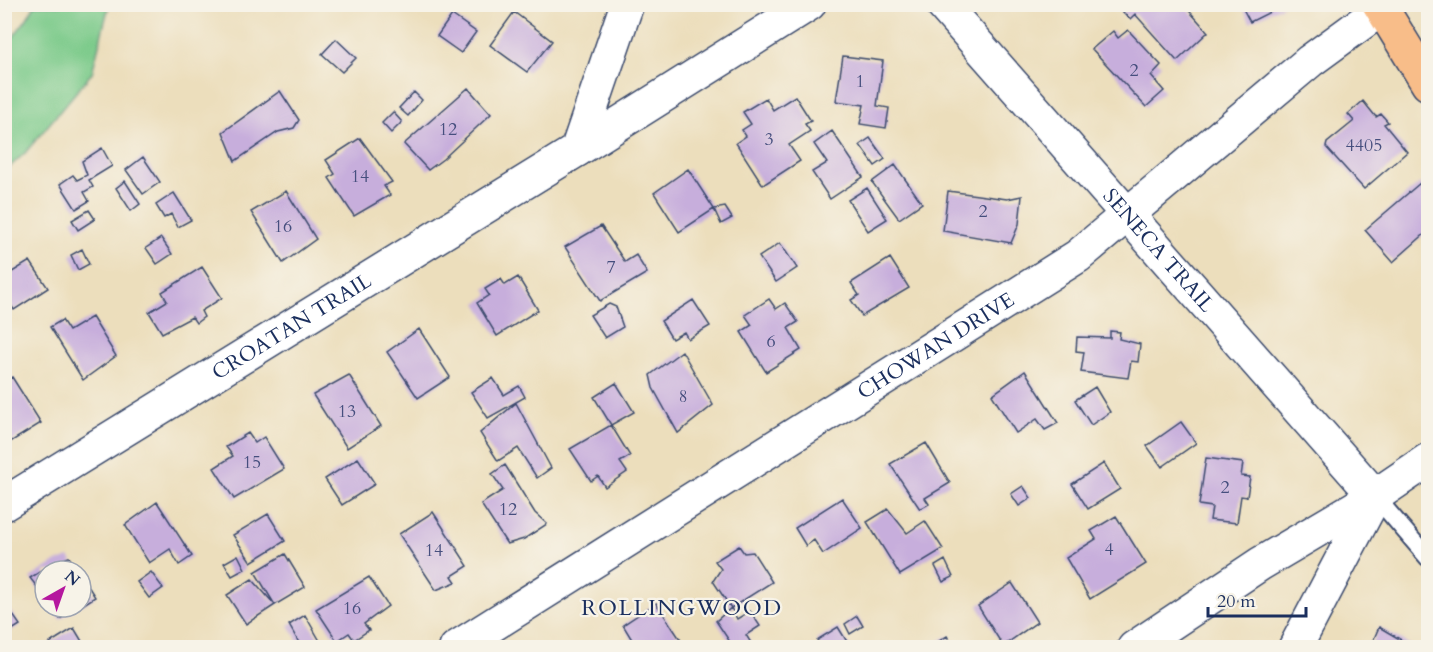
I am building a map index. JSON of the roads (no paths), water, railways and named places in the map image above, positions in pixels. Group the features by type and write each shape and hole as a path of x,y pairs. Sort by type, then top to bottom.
{"main road":[{"path":"1383,6 1428,84"}],"street":[{"path":"577,150 627,4"},
{"name":"CROATAN TRAIL","path":"4,504 809,4"},
{"name":"SENECA TRAIL","path":"942,4 1125,215 1375,496"},
{"name":"CHOWAN DRIVE","path":"456,648 1078,256 1310,61 1383,6"},
{"path":"1134,648 1260,564 1375,496 1428,460"},
{"path":"1294,648 1375,496"}],"lane":[{"path":"1375,496 1428,558"}],"district":[{"name":"ROLLINGWOOD","path":"682,607"}]}
